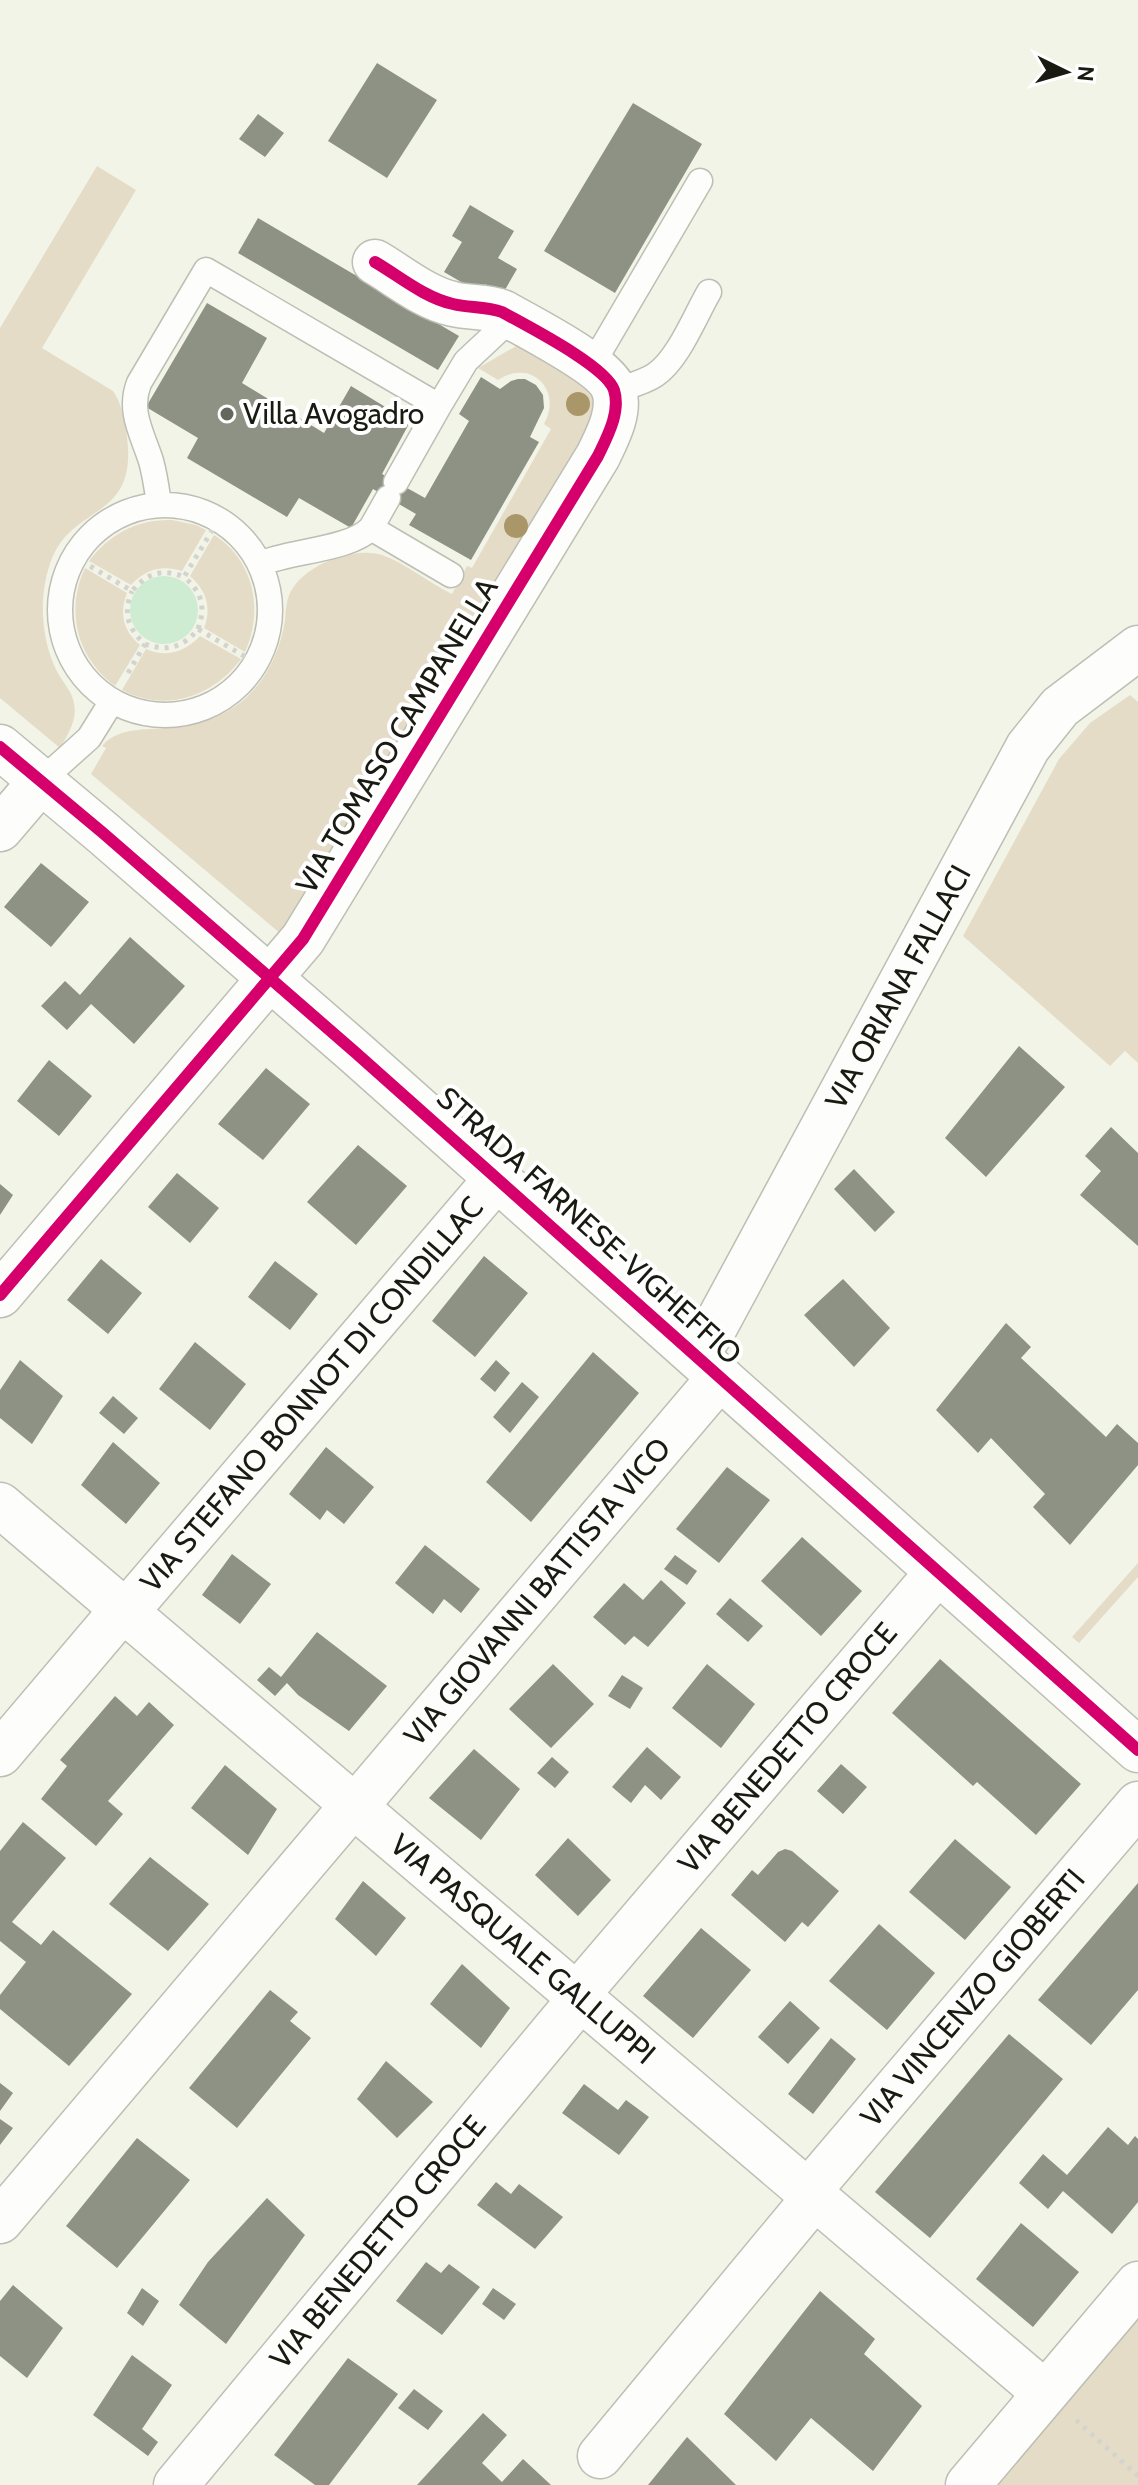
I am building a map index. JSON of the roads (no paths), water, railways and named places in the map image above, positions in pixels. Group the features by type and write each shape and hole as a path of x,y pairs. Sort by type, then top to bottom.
{"street":[{"path":"375,262 442,301 493,309 512,318 603,378"},
{"name":"VIA TOMASO CAMPANELLA","path":"0,1295 303,939 598,456 611,428 615,401 603,378"},
{"name":"VIA ORIANA FALLACI","path":"708,1366 716,1325 1028,747 1060,707 1138,648"},
{"name":"STRADA FARNESE-VIGHEFFIO","path":"0,747 497,1178 1138,1750"},
{"path":"0,829 41,781"},
{"name":"VIA STEFANO BONNOT DI CONDILLAC","path":"0,1754 497,1178"},
{"name":"VIA GIOVANNI BATTISTA VICO","path":"0,2221 354,1806 708,1366"},
{"name":"VIA PASQUALE GALLUPPI","path":"0,1505 1045,2393"},
{"name":"VIA BENEDETTO CROCE","path":"176,2485 578,1998 938,1572"},
{"name":"VIA VINCENZO GIOBERTI","path":"600,2456 811,2195 1138,1804"},
{"path":"968,2485 1138,2284"}],"lane":[{"path":"700,181 603,378 645,381 665,366 709,292"},
{"path":"159,504 151,461 137,425 134,399 139,383 206,270 439,406"},
{"path":"260,564 358,538 371,528 466,361 512,318"},
{"path":"159,504 200,510 235,531 260,564 270,604 267,634 256,663 229,694 211,705 171,715 130,710 94,689 70,656 59,616 64,575 73,556 93,532 119,514 159,504"},
{"path":"371,528 451,575"},
{"path":"41,781 89,738 112,701"}],"place":[{"name":"Villa Avogadro","path":"227,414"}]}
